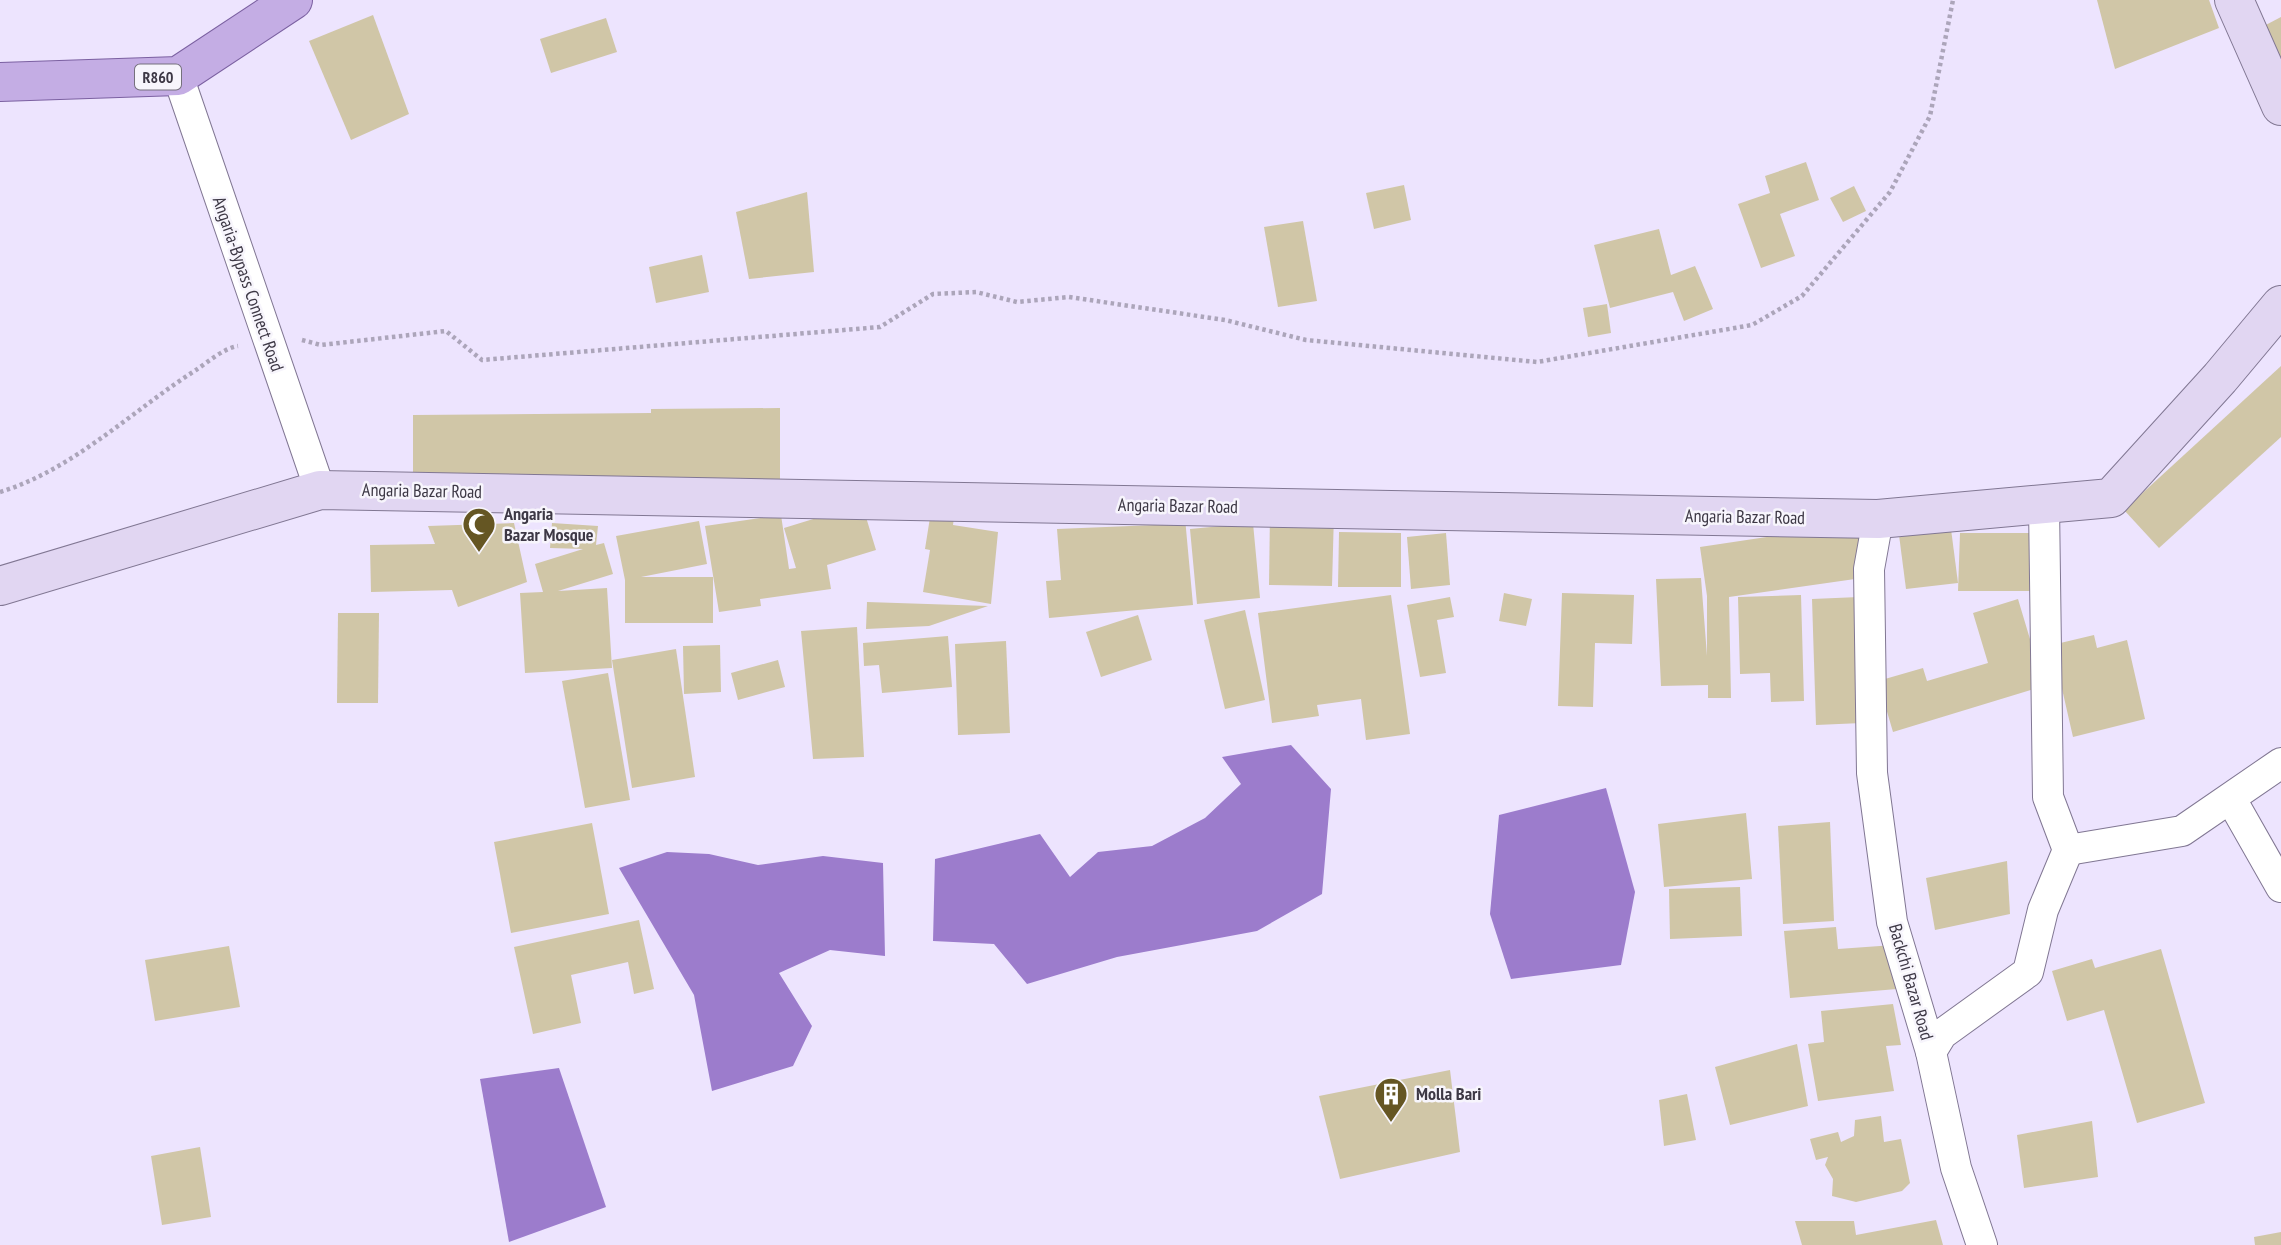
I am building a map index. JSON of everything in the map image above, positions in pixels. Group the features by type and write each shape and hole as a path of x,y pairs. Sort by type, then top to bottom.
{"main road":[{"name":"R860","path":"0,82 178,76 293,0"},
{"path":"2234,0 2281,106"},
{"name":"Angaria Bazar Road","path":"0,586 320,490 1878,519 2111,498 2220,378 2281,305"}],"street":[{"name":"Angaria-Bypass Connect Road","path":"178,76 320,490"},
{"path":"2044,505 2048,797 2068,850 2182,831 2281,763"},
{"name":"Backchi Bazar Road","path":"1878,519 1869,569 1872,773 1892,922 1931,1052"},
{"path":"2231,799 2281,887"},
{"name":"Backchi Bazar Road","path":"1931,1052 1942,1034 2028,972 2043,910 2068,850"},
{"path":"1931,1052 1956,1168 1982,1245"}],"path":[{"path":"0,492 61,464 234,346 269,346 298,339 321,345 446,331 482,360 880,327 933,295 976,292 1017,302 1069,297 1145,306 1225,320 1306,340 1537,362 1651,340 1716,334 1752,326 1802,296 1890,192 1930,116 1953,0"}],"shaded area":[{"path":"1291,745 1331,789 1322,894 1257,931 1117,957 1027,984 994,944 933,941 935,859 1040,834 1070,877 1098,852 1152,846 1205,818 1241,784 1222,757"},
{"path":"1606,788 1635,892 1621,965 1511,979 1490,914 1499,815"},
{"path":"667,852 709,854 758,865 823,856 883,863 885,956 830,950 779,973 812,1026 793,1066 712,1091 694,995 619,868"},
{"path":"559,1068 606,1207 509,1242 480,1079"}],"building":[{"path":"2097,0 2209,0 2219,28 2115,69"},
{"path":"373,15 409,114 351,140 309,41"},
{"path":"2281,17 2281,67 2260,28"},
{"path":"606,18 617,52 551,73 540,39"},
{"path":"1806,162 1819,200 1780,214 1795,256 1761,268 1738,204 1770,193 1765,176"},
{"path":"1404,185 1411,220 1374,229 1366,193"},
{"path":"1854,186 1866,211 1843,222 1830,198"},
{"path":"807,192 814,272 749,279 736,212"},
{"path":"1303,221 1317,301 1278,307 1264,227"},
{"path":"1659,229 1671,275 1695,266 1713,309 1684,321 1673,292 1610,308 1594,245"},
{"path":"702,255 709,292 656,303 649,267"},
{"path":"1607,304 1611,333 1588,337 1583,308"},
{"path":"2281,366 2281,437 2159,548 2124,510"},
{"path":"780,408 780,479 413,481 413,415 651,413 651,409"},
{"path":"862,504 876,550 827,565 831,589 760,599 761,606 719,612 705,526 781,515 789,569 796,568 784,528"},
{"path":"932,505 955,509 953,525 998,532 991,604 923,592 930,550 925,549"},
{"path":"1270,512 1334,513 1332,586 1269,585"},
{"path":"1185,518 1193,605 1049,618 1046,581 1061,580 1057,529 1155,525"},
{"path":"699,521 707,564 641,577 713,577 713,623 625,623 625,580 616,536"},
{"name":"Angaria Bazar Mosque","path":"514,523 527,582 458,607 452,590 371,592 370,545 435,544 428,526"},
{"path":"552,523 598,526 596,545 604,543 613,574 558,591 607,588 612,668 525,673 520,593 543,592 535,564 583,549 550,548"},
{"path":"1253,523 1260,598 1197,604 1190,529"},
{"path":"1861,523 1869,577 1729,597 1731,698 1708,698 1708,685 1661,686 1656,579 1701,578 1707,656 1707,596 1700,547"},
{"path":"1951,529 1958,583 1906,589 1899,535"},
{"path":"1339,532 1401,533 1401,587 1338,587"},
{"path":"1446,533 1450,585 1411,589 1407,537"},
{"path":"1960,533 2034,533 2033,591 1958,591"},
{"path":"1504,593 1532,599 1526,626 1499,621"},
{"path":"1562,593 1634,595 1632,644 1595,643 1593,707 1558,706"},
{"path":"1391,595 1410,734 1366,740 1361,699 1317,705 1319,716 1272,723 1258,613"},
{"path":"1801,595 1804,701 1771,702 1770,673 1740,674 1738,597"},
{"path":"1450,597 1454,617 1437,620 1446,673 1420,677 1407,605"},
{"path":"1859,597 1862,723 1816,725 1812,599"},
{"path":"2018,599 2044,686 1893,732 1878,681 1923,668 1927,681 1988,663 1973,613"},
{"path":"867,602 988,606 929,626 866,629"},
{"path":"1245,610 1265,700 1225,709 1204,620"},
{"path":"338,613 379,613 378,703 337,703"},
{"path":"1138,615 1152,660 1101,677 1086,632"},
{"path":"857,627 864,757 813,759 801,631"},
{"path":"2094,635 2097,648 2127,640 2145,719 2073,737 2052,645"},
{"path":"948,636 952,687 882,693 879,665 864,666 863,643"},
{"path":"1006,641 1010,733 958,735 955,644"},
{"path":"720,645 721,692 684,694 683,646"},
{"path":"676,649 695,777 632,788 612,660"},
{"path":"778,660 785,687 738,700 731,673"},
{"path":"608,673 630,800 585,808 562,681"},
{"path":"1746,813 1752,879 1664,887 1658,824"},
{"path":"1830,822 1834,921 1783,924 1778,826"},
{"path":"592,823 609,914 511,933 494,842"},
{"path":"2007,861 2010,914 1935,930 1926,878"},
{"path":"1740,887 1742,936 1670,939 1669,889"},
{"path":"639,920 654,989 634,994 628,962 571,975 581,1023 533,1034 514,947"},
{"path":"1836,927 1838,949 1894,945 1897,989 1790,998 1784,931"},
{"path":"229,946 240,1007 155,1021 145,960"},
{"path":"2161,949 2205,1103 2137,1123 2104,1010 2067,1021 2052,971 2092,959 2095,968"},
{"path":"1893,1004 1901,1045 1886,1046 1894,1091 1818,1101 1808,1044 1824,1042 1821,1011"},
{"path":"1797,1044 1808,1106 1730,1125 1715,1067"},
{"name":"Molla Bari","path":"1450,1070 1460,1152 1340,1179 1319,1096"},
{"path":"1687,1094 1696,1140 1664,1146 1659,1100"},
{"path":"1881,1116 1884,1142 1901,1139 1910,1183 1902,1191 1856,1202 1832,1196 1833,1179 1825,1165 1828,1157 1816,1160 1810,1139 1838,1132 1841,1142 1854,1136 1855,1120"},
{"path":"2092,1121 2098,1177 2024,1188 2017,1135"},
{"path":"200,1147 211,1217 162,1225 151,1156"},
{"path":"1936,1220 1943,1245 1802,1245 1795,1221 1854,1221 1856,1235"},
{"path":"2281,1232 2281,1245 2255,1245 2254,1237"}],"place":[{"name":"Angaria Bazar Mosque","path":"479,554"},
{"name":"Molla Bari","path":"1391,1124"}]}
